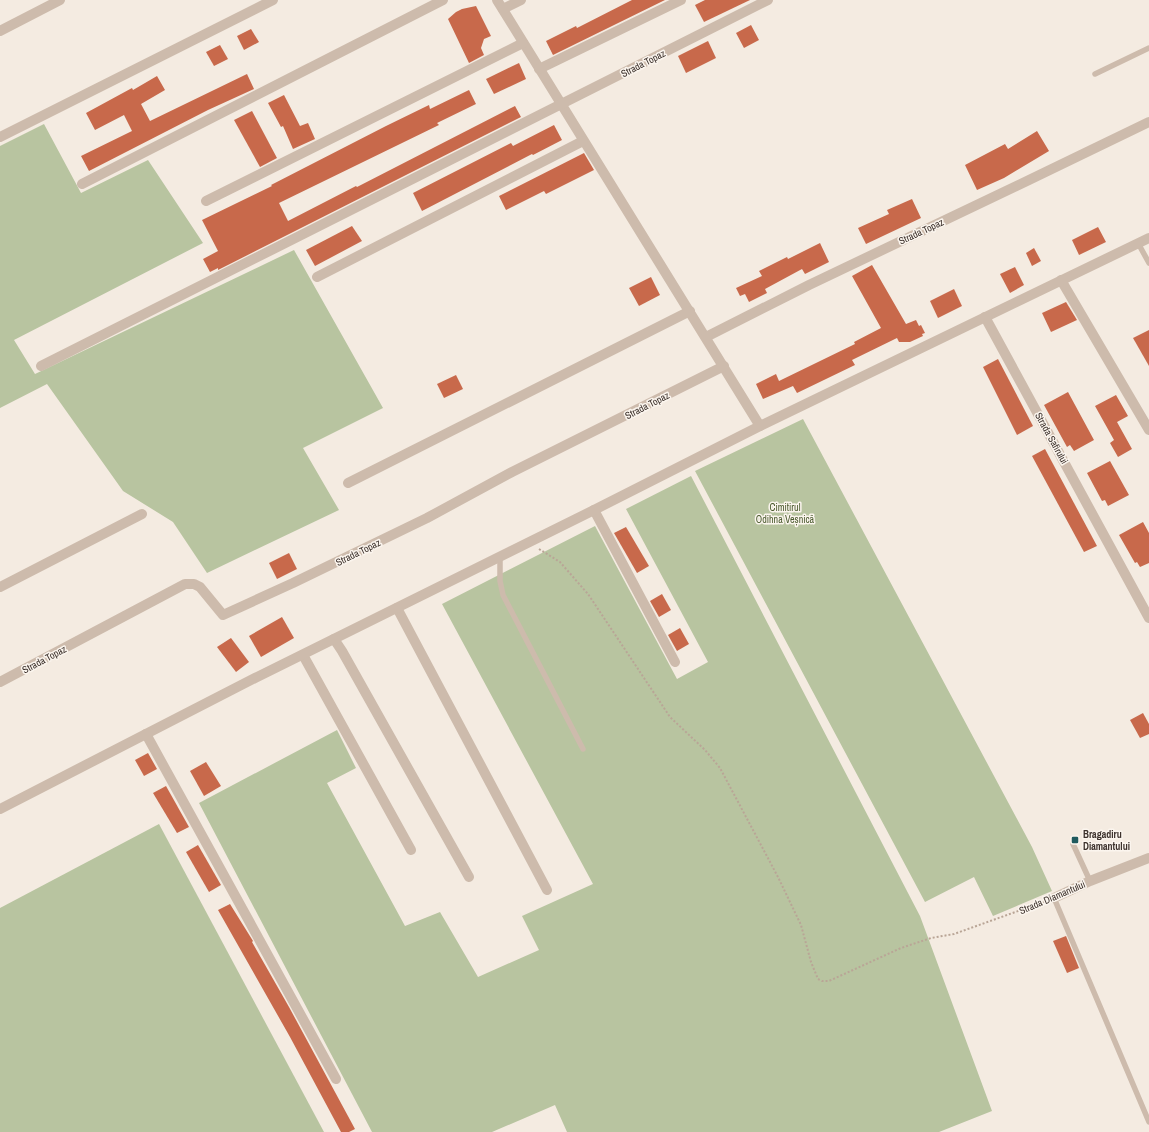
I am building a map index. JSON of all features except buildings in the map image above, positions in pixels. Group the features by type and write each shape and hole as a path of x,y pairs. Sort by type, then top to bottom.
{"street":[{"path":"0,31 60,0"},
{"path":"0,137 272,0"},
{"path":"82,184 443,0"},
{"path":"521,0 500,4 560,104 690,311 760,426"},
{"path":"539,69 681,0"},
{"name":"Strada Topaz","path":"41,366 768,0"},
{"path":"206,201 523,43"},
{"name":"Strada Topaz","path":"706,337 809,285 1149,122"},
{"path":"317,277 583,140"},
{"path":"0,809 302,655 760,426 1149,238"},
{"path":"1061,280 1149,430"},
{"path":"348,483 690,311"},
{"name":"Strada Safirului","path":"985,317 1149,618"},
{"name":"Strada Topaz","path":"0,682 185,584 194,584 200,587 223,615 294,583 426,518 512,472 724,366"},
{"path":"594,510 675,662"},
{"path":"0,587 142,514"},
{"path":"396,608 547,890"},
{"path":"334,639 469,877"},
{"path":"302,655 411,850"},
{"path":"146,734 336,1079"},
{"name":"Strada Diamantului","path":"1054,898 1090,881 1149,858"}],"lane":[{"path":"1095,74 1149,48"},
{"path":"1138,243 1149,263"},
{"path":"500,556 500,582 503,595 583,750"},
{"path":"1073,844 1090,881"},
{"path":"1054,898 1149,1122"}],"path":[{"name":"Strada Diamantului","path":"524,544 543,550 560,562 588,594 670,717 705,750 720,768 778,877 801,925 811,962 818,979 822,981 829,981 901,948 931,938 954,934 1054,898"}],"green space":[{"path":"44,124 81,193 148,160 203,243 14,340 35,374 294,250 383,408 303,448 339,510 207,573 173,522 123,491 47,384 0,408 0,146"},
{"name":"Cimitirul Odihna Veșnică","path":"803,419 1032,847 1052,891 993,916 974,877 925,902 695,471"},
{"path":"691,476 920,916 992,1111 939,1132 567,1132 555,1105 492,1132 372,1132 199,803 337,730 356,768 327,783 405,926 440,912 478,977 539,950 522,916 593,884 442,604 595,526 677,679 708,662 626,509"},
{"path":"159,824 324,1132 0,1132 0,908"}],"place":[{"name":"Bragadiru Diamantului","path":"1075,840"}]}
